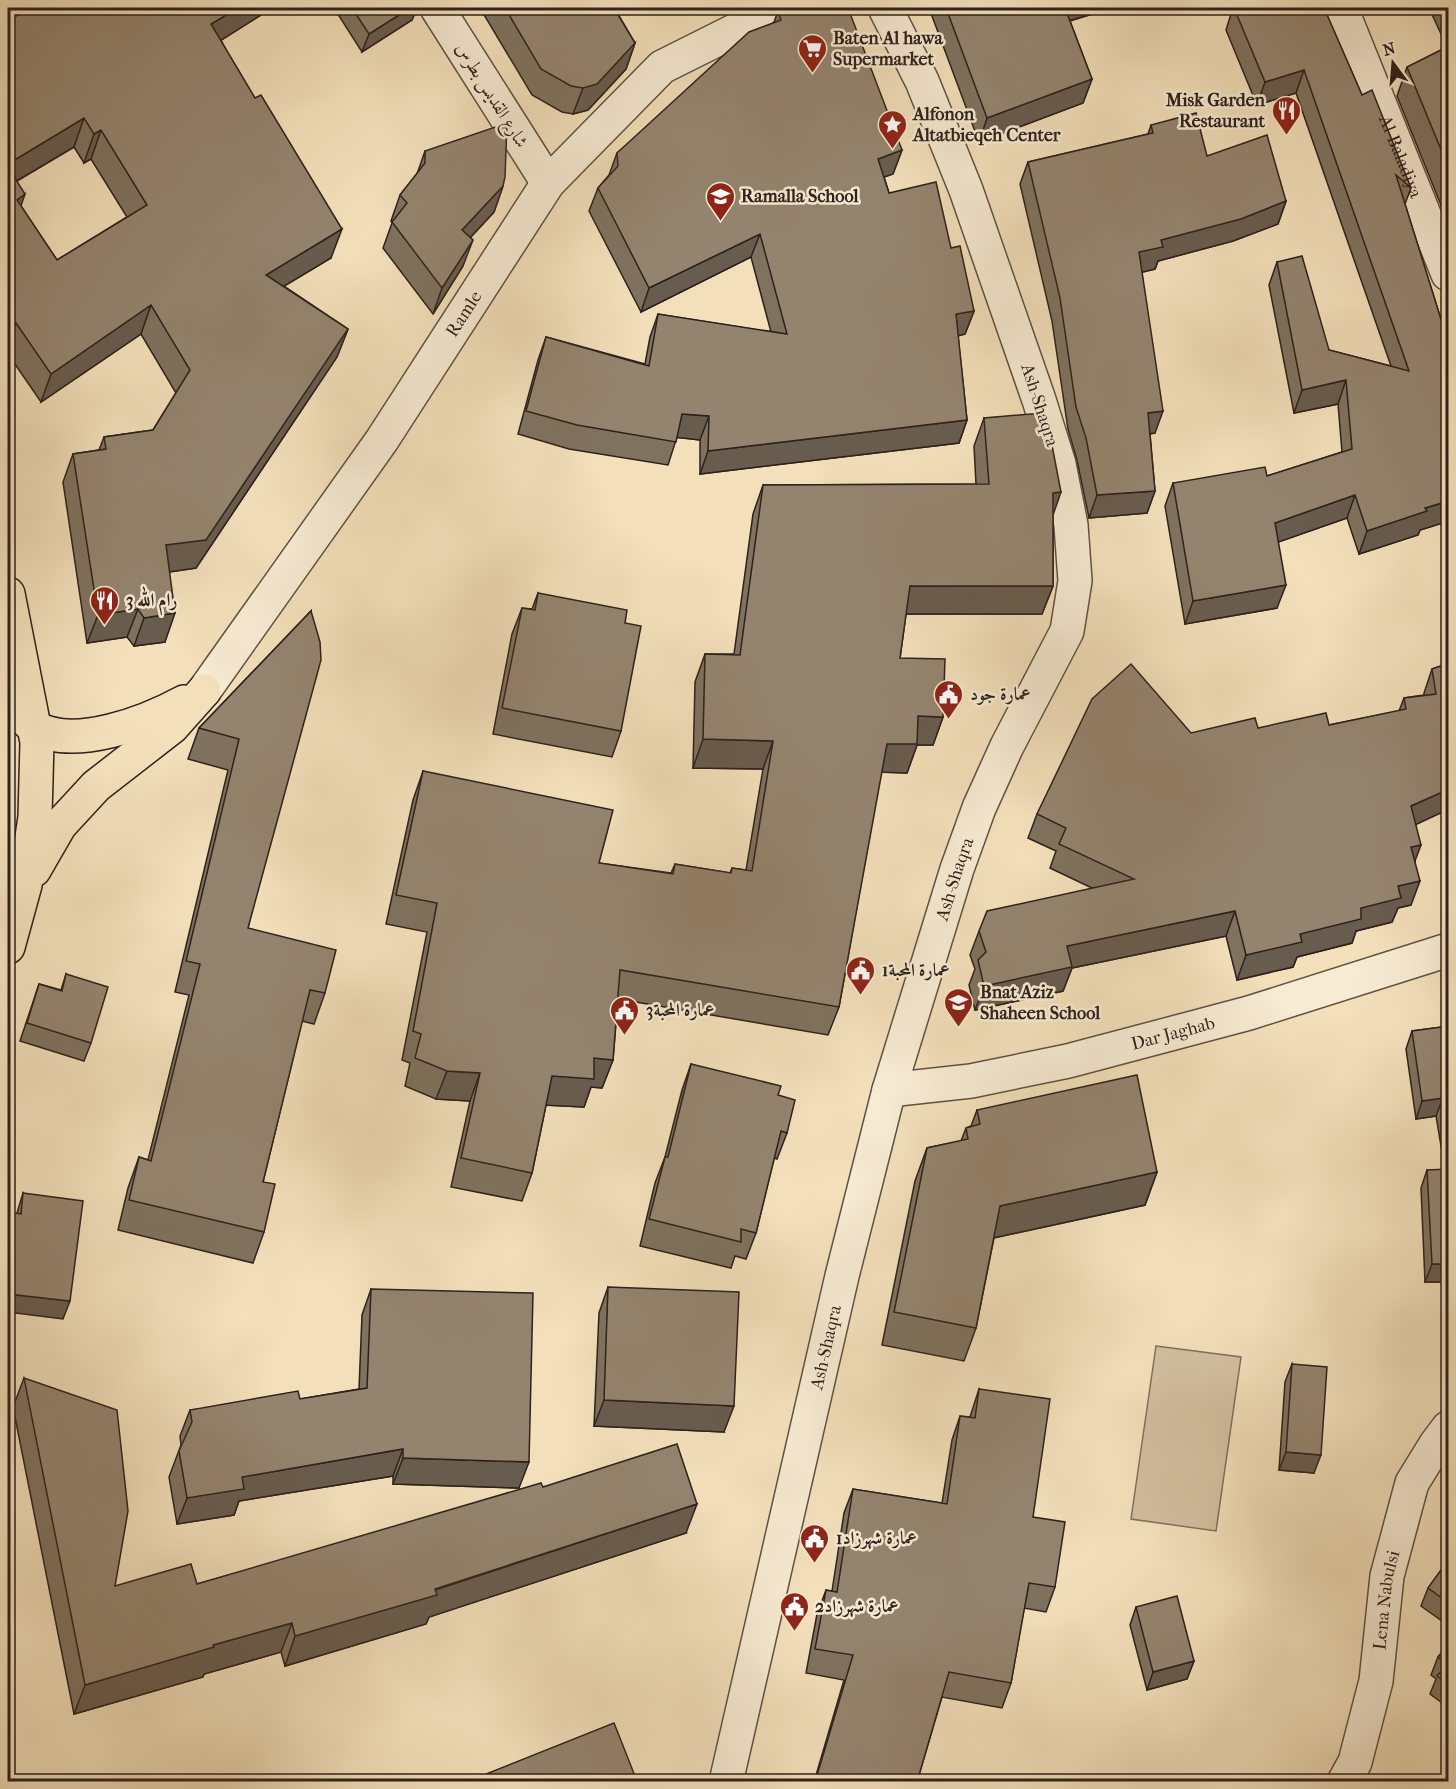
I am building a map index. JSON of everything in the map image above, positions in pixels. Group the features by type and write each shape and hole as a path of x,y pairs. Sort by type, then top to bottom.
{"main road":[{"path":"8,594 37,742 35,817 25,885 8,947"},
{"path":"8,707 18,712 34,727 63,736 83,736 160,715 204,691"},
{"path":"25,885 60,825 96,786 172,727 204,691"},
{"path":"8,852 25,885"}],"street":[{"name":"شارع القديس بطرس","path":"437,8 548,183"},
{"name":"Ramle","path":"204,691 382,440 548,183 662,67 758,19 787,8"},
{"name":"Ash-Shaqra","path":"726,1782 842,1276 889,1090 957,869 979,808 1007,747 1067,631 1075,581 1069,515 1059,464 1039,400 966,190 922,81 885,8"},
{"name":"Al-Baladiya","path":"1341,8 1449,274"},
{"name":"Dar Jaghab","path":"889,1090 971,1081 1068,1061 1249,1012 1449,950"},
{"name":"Lena Nabulsi","path":"1344,1782 1355,1762 1376,1681 1387,1576 1412,1483 1436,1444 1449,1428"}],"shaded area":[{"path":"1156,1346 1241,1357 1216,1531 1131,1519"}],"building":[{"path":"29,8 238,8 211,24 255,98 261,95 342,229 266,275 348,329 206,540 166,545 175,613 144,618 138,609 98,615 73,454 106,449 104,437 153,430 190,370 151,305 51,374 16,323 8,328 8,167 25,194 17,200 57,260 147,205 101,130 94,134 84,118 8,164 8,21"},
{"path":"352,8 410,8 369,34"},
{"path":"505,8 614,8 635,43 597,84 583,88 571,86 541,69"},
{"path":"788,8 848,8 902,150 878,159 889,193 936,182 951,248 960,246 974,311 956,314 967,420 708,451 709,416 682,414 676,442 577,425 526,411 546,337 649,366 658,314 787,334 760,234 649,288 598,188 618,166 617,153 749,32 781,20 778,11"},
{"path":"946,8 1065,8 1092,79 987,118"},
{"path":"1234,8 1324,8 1362,95 1372,90 1411,188 1396,175 1449,345 1449,501 1425,508 1427,511 1367,531 1355,495 1275,523 1286,585 1193,601 1173,483 1265,467 1267,476 1352,449 1346,380 1302,390 1277,262 1302,256 1329,350 1409,371 1304,70 1265,82"},
{"path":"1449,46 1449,169 1407,67"},
{"path":"1196,113 1207,156 1267,135 1286,201 1241,219 1161,240 1163,247 1139,252 1163,411 1148,413 1155,491 1097,495 1086,438 1076,407 1060,298 1028,162 1153,133 1151,125"},
{"path":"507,123 503,186 462,230 473,240 442,288 392,222 407,203 400,195 425,163 425,151"},
{"path":"1043,413 1051,440 1061,492 1053,493 1053,586 910,586 900,658 945,659 943,717 918,716 917,744 887,744 839,1007 620,970 613,1060 594,1058 594,1079 552,1076 532,1173 461,1158 480,1073 447,1071 415,1058 421,1034 413,1031 437,903 396,895 423,771 613,810 599,863 673,874 675,864 731,873 732,868 752,871 773,741 703,739 705,654 740,655 763,485 989,484 984,418"},
{"path":"538,593 627,610 625,623 641,626 621,731 502,708 522,608 535,610"},
{"path":"311,611 320,642 321,660 248,928 336,950 325,993 310,990 263,1182 275,1184 264,1232 129,1200 139,1157 151,1161 200,964 186,961 239,739 199,728"},
{"path":"1449,663 1449,789 1411,806 1421,845 1411,847 1420,881 1398,886 1401,898 1361,908 1361,919 1300,934 1302,942 1246,955 1235,911 1067,946 1072,967 984,986 978,960 986,952 979,931 987,911 1134,879 1059,844 1066,828 1037,814 1092,699 1131,664 1191,733 1255,718 1258,728 1326,713 1329,725 1406,709 1404,698 1436,694 1432,669"},
{"path":"66,974 108,987 91,1043 27,1023 39,984 62,991"},
{"path":"1449,1026 1449,1133 1443,1098 1422,1101 1412,1031"},
{"path":"691,1064 781,1086 778,1095 795,1100 787,1133 781,1131 756,1233 741,1229 741,1242 649,1219 665,1157 668,1157"},
{"path":"1137,1075 1157,1172 1000,1206 976,1328 894,1312 927,1148 968,1139 966,1128 980,1124 977,1110"},
{"path":"1449,1169 1449,1264 1432,1264 1427,1170"},
{"path":"23,1193 83,1201 70,1301 8,1294 8,1212 21,1214"},
{"path":"608,1287 739,1292 734,1406 604,1400"},
{"path":"371,1289 533,1293 529,1462 403,1458 403,1449 242,1477 244,1489 187,1498 179,1451 192,1422 190,1410 298,1391 300,1399 367,1388"},
{"path":"1292,1364 1327,1367 1321,1455 1286,1452"},
{"path":"24,1378 117,1410 128,1511 115,1586 191,1564 197,1584 541,1483 543,1487 677,1444 697,1504 435,1589 437,1595 295,1636 292,1623 85,1685"},
{"path":"979,1389 1050,1399 1033,1517 1065,1522 1055,1587 1029,1583 1011,1683 949,1672 917,1782 815,1782 853,1655 815,1649 826,1590 837,1592 853,1489 947,1504 960,1416 975,1418"},
{"path":"1449,1559 1449,1603 1428,1588"},
{"path":"1177,1596 1194,1661 1153,1672 1136,1607"},
{"path":"1449,1644 1449,1685 1437,1676 1447,1665 1438,1657"},
{"path":"614,1723 635,1776 621,1782 466,1782"}],"place":[{"name":"Baten Al hawa Supermarket","path":"812,74"},
{"name":"Misk Garden Restaurant","path":"1286,136"},
{"name":"Alfonon Altatbieqeh Center","path":"892,150"},
{"name":"Ramalla School","path":"720,222"},
{"name":"3 رام الله","path":"105,626"},
{"name":"عمارة جود","path":"949,720"},
{"name":"عمارة المحبة1","path":"861,996"},
{"name":"Bnat Aziz Shaheen School","path":"959,1028"},
{"name":"عمارة المحبة3","path":"625,1036"},
{"name":"عمارة شهرزاد1","path":"815,1564"},
{"name":"عمارة شهرزاد2","path":"794,1632"}]}
